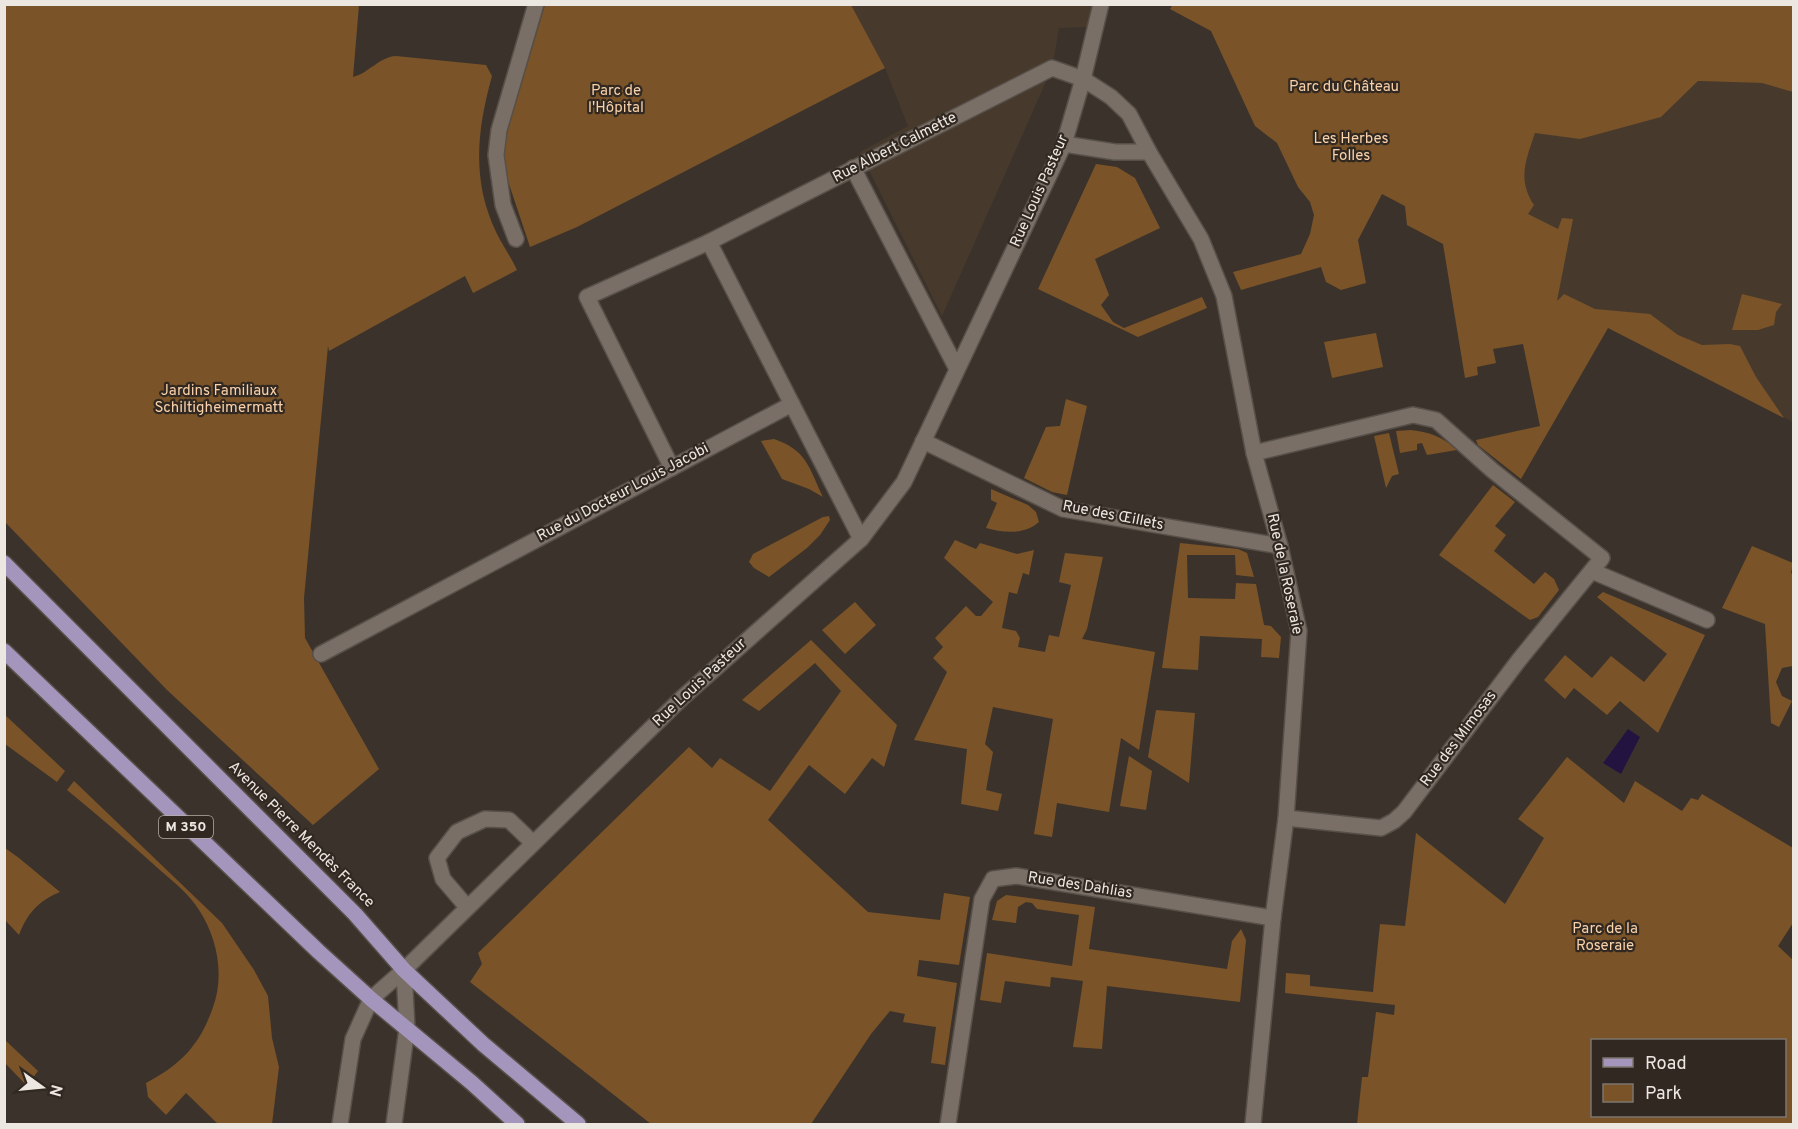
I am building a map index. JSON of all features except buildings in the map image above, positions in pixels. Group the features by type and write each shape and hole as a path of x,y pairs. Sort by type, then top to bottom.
{"main road":[{"name":"Avenue Pierre Mendès France","path":"4,563 347,906 404,969 483,1044 578,1125"},
{"name":"M 350","path":"4,651 260,897 371,999"},
{"path":"371,999 472,1083 517,1125"}],"street":[{"path":"516,239 503,205 496,155 499,130 536,4"},
{"name":"Rue Louis Pasteur","path":"340,1125 353,1038 371,999 682,698 861,539 904,482 1064,144 1101,4"},
{"name":"Rue Albert Calmette","path":"672,468 587,297 709,242 1053,68 1083,79"},
{"name":"Rue de la Roseraie","path":"1083,79 1111,97 1129,114 1201,239 1224,296 1254,453 1280,546 1299,631 1286,818 1272,918 1253,1125"},
{"path":"1064,144 1115,152 1149,152"},
{"path":"853,168 957,369"},
{"path":"709,242 861,539"},
{"name":"Rue du Docteur Louis Jacobi","path":"321,654 792,404"},
{"path":"1254,453 1413,415 1436,420 1492,470 1602,558 1592,571 1707,620"},
{"name":"Rue des Œillets","path":"923,441 1063,509 1280,546"},
{"name":"Rue des Mimosas","path":"1286,818 1381,828 1394,821 1404,812 1519,660 1592,571"},
{"path":"467,907 443,879 437,858 457,832 485,819 509,820 533,843"},
{"name":"Rue des Dahlias","path":"948,1125 982,899 993,879 1016,876 1272,918"},
{"path":"394,1125 407,1028 404,969"}],"shaded area":[{"path":"545,5 1096,5 1090,27 1059,28 1052,68 942,316 860,152 908,126 885,68 870,41 508,129"},
{"path":"1698,81 1762,83 1793,92 1793,422 1407,225 1405,207 1382,193 1426,108 1661,117"},
{"path":"1628,729 1640,737 1621,774 1603,763"}],"green space":[{"path":"1173,4 1793,5 1793,92 1762,83 1698,81 1661,117 1580,139 1535,133 1526,161 1524,178 1534,205 1528,214 1558,229 1562,218 1573,219 1557,301 1564,294 1595,309 1650,314 1678,335 1702,345 1740,346 1756,377 1784,418 1608,328 1521,479 1478,445 1476,440 1540,426 1523,344 1493,349 1496,363 1477,367 1478,375 1465,378 1443,244 1407,225 1405,206 1382,194 1358,240 1366,283 1341,290 1326,282 1321,267 1241,290 1233,272 1301,254 1310,234 1314,215 1310,202 1298,187 1277,143 1255,126 1211,31 1170,9"},
{"name":"Jardins Familiaux Schiltigheimermatt","path":"5,5 359,5 353,77 384,59 396,56 486,65 492,76 480,136 480,175 489,214 517,270 473,293 465,276 329,351 328,346 304,598 305,638 379,769 313,825 167,690 5,522"},
{"name":"Parc de l'Hôpital","path":"545,5 851,5 885,68 577,227 530,247 504,169 504,149"},
{"path":"1096,164 1117,167 1135,178 1160,228 1095,259 1109,295 1101,305 1113,322 1124,328 1202,297 1207,308 1138,337 1038,289"},
{"path":"1742,294 1782,304 1776,312 1774,325 1758,330 1732,330"},
{"path":"1376,333 1383,367 1332,378 1324,342"},
{"path":"1066,399 1087,406 1067,495 1052,492 1024,478 1046,427 1060,426"},
{"path":"1411,430 1436,436 1457,450 1427,455 1422,443 1417,444 1417,450 1400,453 1396,431"},
{"path":"1389,433 1399,474 1392,476 1386,488 1374,436"},
{"path":"774,439 794,449 806,461 823,497 782,479 761,441"},
{"path":"1493,485 1515,502 1495,526 1506,535 1494,551 1534,584 1545,572 1554,579 1559,590 1538,617 1530,620 1439,555"},
{"path":"991,489 1028,505 1036,512 1039,522 1027,529 1014,532 986,528 997,503 991,500"},
{"path":"829,516 830,520 820,535 769,577 749,562 753,554"},
{"path":"955,540 976,549 980,543 1017,554 1034,550 1029,575 1023,573 1017,594 1009,592 1002,628 1016,631 1020,638 1018,647 1045,652 1049,635 1059,637 1071,585 1059,582 1065,553 1103,557 1087,629 1082,639 1155,652 1139,750 1121,738 1109,812 1057,803 1052,837 1034,834 1053,719 993,707 985,744 993,752 986,790 1002,794 998,811 961,804 967,749 914,740 947,672 933,658 943,647 935,638 966,606 976,616 981,616 993,602 944,558"},
{"path":"1180,543 1238,549 1247,553 1254,577 1236,575 1235,555 1187,555 1188,598 1235,599 1236,583 1256,584 1264,625 1271,626 1281,637 1279,658 1261,657 1262,639 1200,636 1198,670 1162,668"},
{"path":"1752,546 1793,563 1791,573 1794,575 1793,666 1782,668 1776,682 1782,696 1792,701 1779,727 1771,723 1765,624 1722,608"},
{"path":"1603,592 1705,635 1658,733 1620,701 1607,715 1574,688 1565,699 1544,680 1565,655 1592,678 1611,656 1644,682 1667,654 1597,597"},
{"path":"855,602 876,625 845,654 822,630"},
{"path":"811,640 897,725 884,767 872,758 845,794 809,765 768,820 868,912 940,920 944,893 970,897 959,965 919,960 917,976 957,983 945,1065 931,1063 936,1027 903,1022 905,1014 890,1011 871,1034 811,1124 651,1124 470,982 482,964 478,953 689,747 712,768 720,758 770,791 841,691 815,663 759,711 742,700"},
{"path":"1156,710 1195,713 1189,783 1148,757"},
{"path":"4,714 65,771 57,782 5,744"},
{"path":"1129,756 1152,771 1146,810 1120,806"},
{"name":"Parc de la Roseraie","path":"1567,757 1624,803 1635,781 1682,811 1691,798 1698,800 1702,794 1793,848 1793,923 1778,946 1793,960 1793,1124 1357,1124 1362,1077 1368,1077 1376,1012 1394,1015 1395,1005 1285,993 1286,973 1310,975 1310,986 1373,992 1380,924 1405,926 1416,833 1505,904 1544,838 1518,819"},
{"path":"74,781 222,923 254,970 268,996 272,1038 279,1067 272,1124 218,1124 186,1093 166,1115 148,1097 146,1083 169,1069 187,1053 207,1023 218,985 218,959 215,946 206,921 191,899 67,790"},
{"path":"5,848 60,892 34,909 19,935 5,920"},
{"path":"1006,895 1095,907 1089,949 1227,969 1232,941 1241,929 1246,940 1240,1002 1107,986 1102,1049 1073,1047 1083,981 1051,977 1050,987 1005,981 1001,1003 980,1000 987,953 1072,966 1079,915 1037,909 1032,903 1026,902 1018,907 1016,923 992,920 997,901"},
{"path":"5,1040 38,1071 27,1086 5,1063"}],"park label":[{"name":"Parc du Château","path":"1344,87"},
{"name":"Les Herbes Folles","path":"1351,148"}]}
